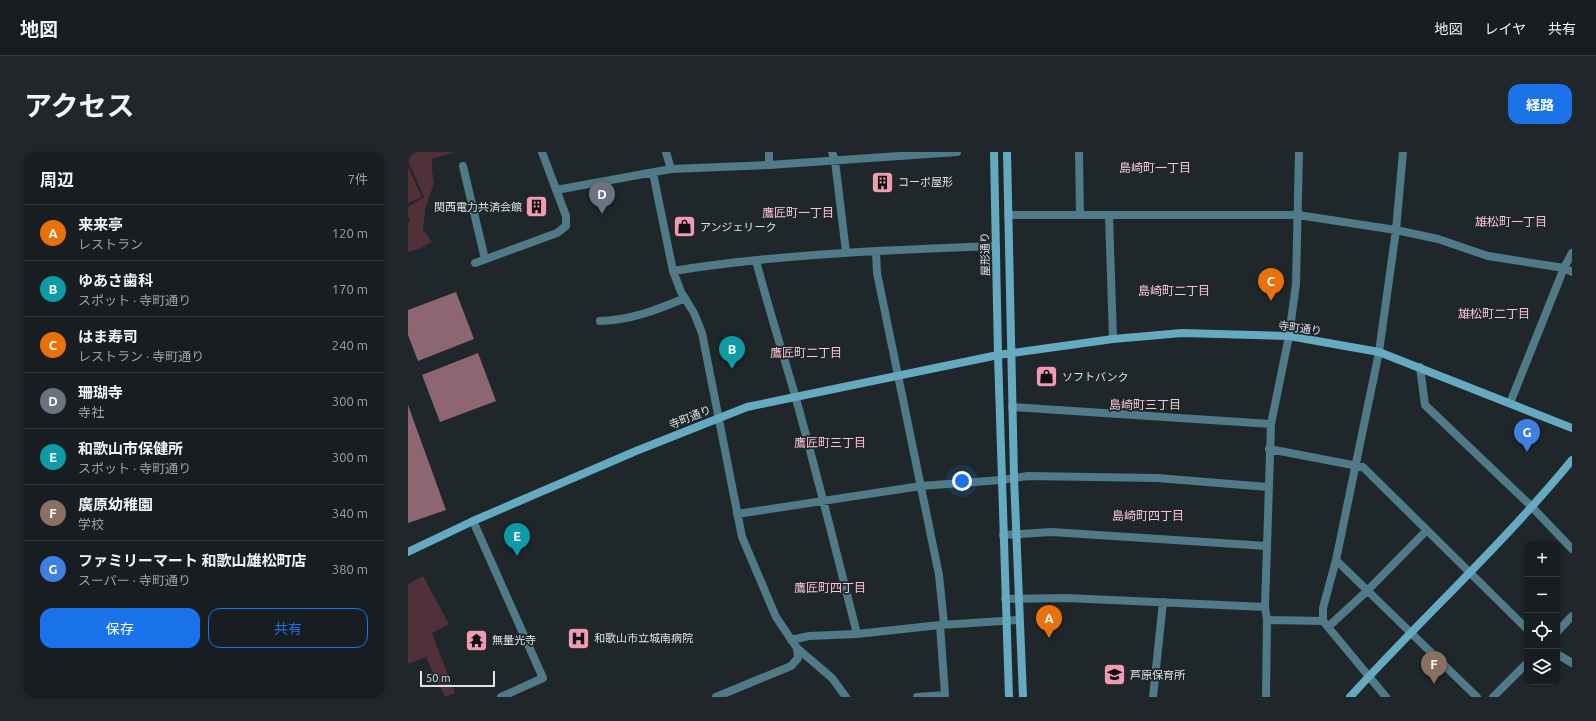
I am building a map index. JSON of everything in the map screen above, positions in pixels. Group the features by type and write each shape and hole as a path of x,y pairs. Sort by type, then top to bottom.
{"street":[{"path":"475,263 556,233 566,226 566,216 542,152"},
{"path":"666,152 671,169"},
{"path":"769,152 769,165"},
{"path":"832,152 835,161 846,252"},
{"path":"556,190 671,169 769,165 957,152"},
{"name":"屋形通り","path":"994,152 1001,480 1009,697"},
{"path":"1007,152 1012,407 1022,697"},
{"path":"1079,152 1080,215"},
{"path":"1266,697 1267,620 1265,607 1270,424 1289,336 1296,284 1299,152"},
{"path":"1386,697 1326,624 1323,608 1336,560 1379,352 1396,230 1403,152"},
{"path":"463,166 485,259"},
{"path":"653,173 672,271 694,313 702,333 742,537 776,617 791,640 832,678 846,697"},
{"path":"1008,215 1298,215 1396,230 1438,239 1488,256 1564,268 1572,272"},
{"path":"1109,215 1113,339"},
{"path":"672,271 713,265 846,252 996,246"},
{"path":"876,251 877,272 939,575 945,695 917,697"},
{"path":"1510,403 1564,268 1572,253"},
{"path":"756,261 768,307 795,396 857,634"},
{"path":"600,321 617,320 637,316 654,311 685,298"},
{"name":"寺町通り","path":"408,552 473,521 747,407 998,355 1113,339 1182,333 1289,336 1379,352 1572,428"},
{"path":"1420,367 1425,405 1531,506 1572,549"},
{"path":"1012,407 1270,424"},
{"path":"1269,449 1363,467 1524,626"},
{"path":"1350,697 1552,485 1572,460"},
{"path":"737,514 921,486 1001,480 1014,477 1157,478 1268,487"},
{"path":"473,521 542,678 501,697"},
{"path":"1267,620 1326,624 1367,591 1427,530"},
{"path":"1003,535 1051,532 1267,546"},
{"path":"1336,560 1477,697"},
{"path":"1005,599 1067,598 1265,607"},
{"path":"1153,697 1163,602"},
{"path":"1560,629 1572,616"},
{"path":"791,640 809,636 857,634 942,625 1019,620"},
{"path":"716,697 791,666 798,658 798,648"},
{"path":"1560,656 1572,663"},
{"path":"1493,697 1524,666"}],"shaded area":[{"path":"408,152 455,152 432,159 434,183 425,209 423,230 432,242 419,249 408,252 408,223 410,221 408,207 424,197 408,161"},
{"path":"408,167 422,197 408,203"},
{"path":"456,292 474,339 418,361 408,335 408,310"},
{"path":"478,353 496,401 440,422 422,375"},
{"path":"408,405 446,510 408,523"},
{"path":"423,576 449,624 432,633 455,693 445,697 426,657 408,664 408,584"}],"place":[{"name":"コーポ屋形","path":"882,182"},
{"name":"関西電力共済会館","path":"537,207"},
{"name":"珊瑚寺","path":"602,214"},
{"name":"アンジェリーク","path":"684,227"},
{"name":"はま寿司","path":"1271,301"},
{"name":"ゆあさ歯科","path":"732,369"},
{"name":"ソフトバンク","path":"1046,377"},
{"name":"ファミリーマート 和歌山雄松町店","path":"1527,452"},
{"name":"和歌山市保健所","path":"517,556"},
{"name":"和歌山市立城南病院","path":"579,638"},
{"name":"来来亭","path":"1049,638"},
{"name":"無量光寺","path":"477,640"},
{"name":"芦原保育所","path":"1114,675"},
{"name":"廣原幼稚園","path":"1434,684"}],"district":[{"name":"島崎町一丁目","path":"1155,167"},
{"name":"鷹匠町一丁目","path":"798,212"},
{"name":"雄松町一丁目","path":"1511,221"},
{"name":"島崎町二丁目","path":"1174,290"},
{"name":"雄松町二丁目","path":"1494,313"},
{"name":"鷹匠町二丁目","path":"806,352"},
{"name":"島崎町三丁目","path":"1145,404"},
{"name":"鷹匠町三丁目","path":"830,442"},
{"name":"島崎町四丁目","path":"1148,515"},
{"name":"鷹匠町四丁目","path":"830,587"}]}
